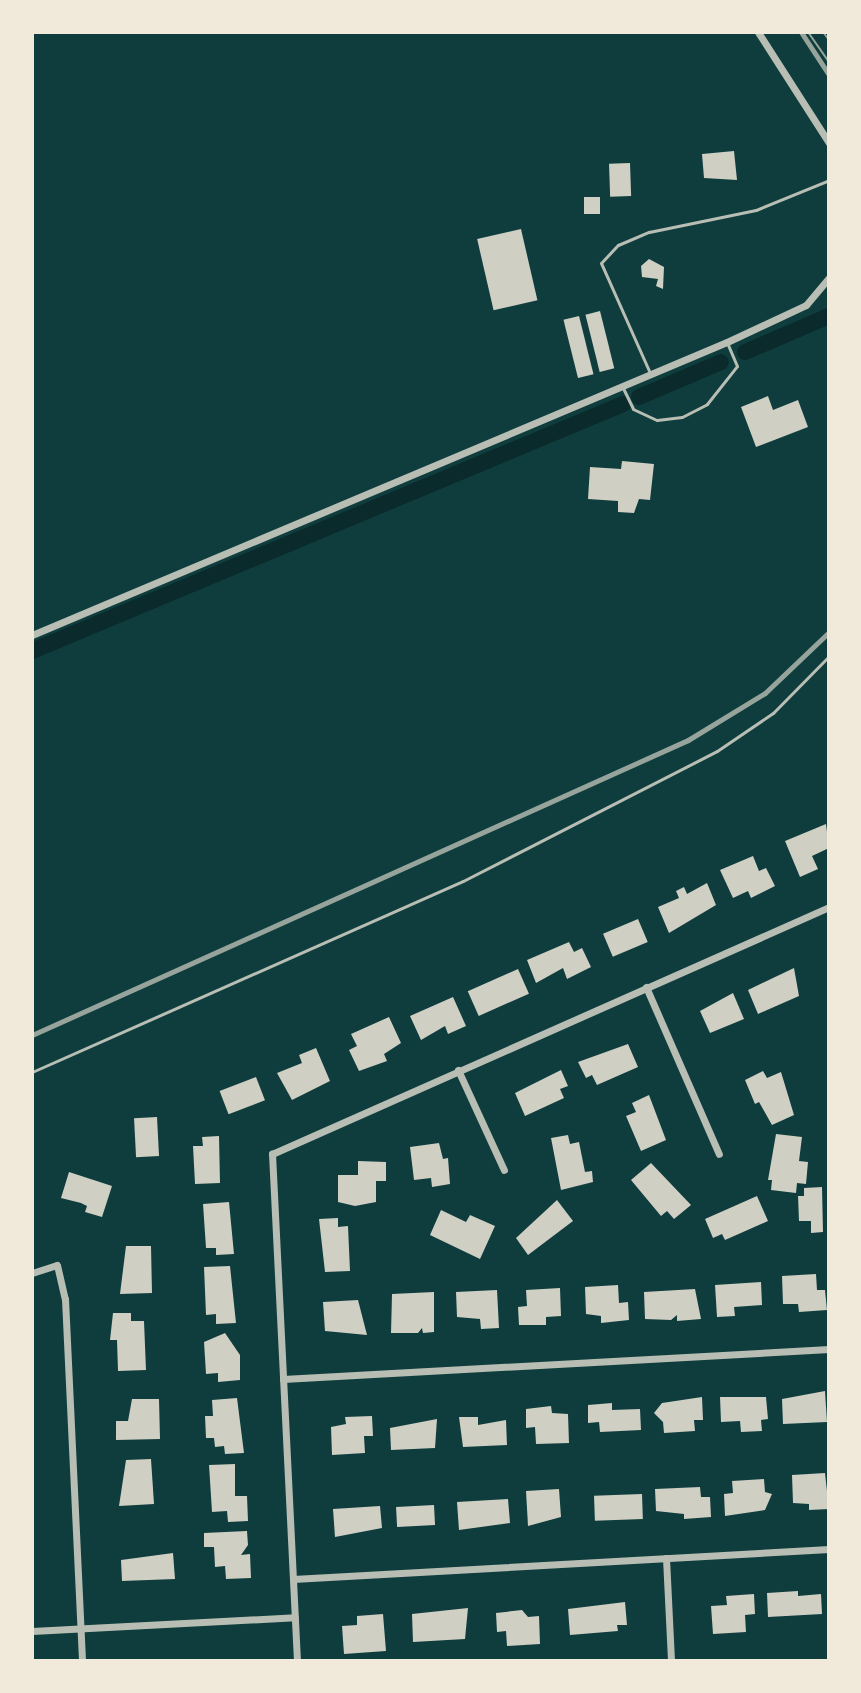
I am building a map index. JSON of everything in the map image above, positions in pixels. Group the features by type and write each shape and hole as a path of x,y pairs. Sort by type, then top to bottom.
{"street":[{"path":"758,32 829,143"},
{"path":"32,635 727,342 806,305 829,278"},
{"path":"297,1661 272,1154 829,907"},
{"path":"646,987 719,1154"},
{"path":"458,1070 504,1170"},
{"path":"32,1273 57,1265 65,1299 82,1661"},
{"path":"283,1379 829,1349"},
{"path":"293,1579 829,1549"},
{"path":"666,1558 671,1661"},
{"path":"32,1631 295,1617"}],"lane":[{"path":"650,373 601,263 618,245 649,232 756,210 829,180"},
{"path":"621,385 633,409 657,420 682,417 707,404 737,366 727,342"},
{"path":"32,1072 463,881 717,751 773,713 829,656"}],"building":[{"path":"734,151 737,180 704,178 702,154"},
{"path":"630,163 631,196 610,197 609,164"},
{"path":"584,197 600,197 600,214 584,214"},
{"path":"521,229 537,300 494,310 477,239"},
{"path":"649,259 664,267 663,289 656,286 658,279 642,277 641,266"},
{"path":"600,311 614,368 600,372 585,315"},
{"path":"579,316 594,374 578,378 563,320"},
{"path":"768,396 773,410 798,400 808,427 756,447 741,407"},
{"path":"622,461 654,464 650,500 639,499 634,513 618,512 618,501 588,499 590,467 621,469"},
{"path":"826,824 829,848 812,856 818,869 800,877 785,841"},
{"path":"753,856 759,871 766,868 775,886 751,898 748,891 733,898 720,870"},
{"path":"707,883 716,905 669,933 658,907 679,898 676,891 684,887 687,894"},
{"path":"638,919 648,942 613,957 603,934"},
{"path":"569,942 574,952 582,948 591,967 567,979 563,968 536,983 527,960"},
{"path":"794,968 799,996 758,1014 748,990"},
{"path":"518,969 529,994 479,1016 468,991"},
{"path":"733,993 744,1019 710,1033 700,1011"},
{"path":"453,997 466,1026 448,1034 445,1026 421,1040 410,1016"},
{"path":"389,1017 401,1043 384,1054 387,1061 359,1071 349,1050 357,1046 351,1034"},
{"path":"628,1044 638,1067 597,1085 592,1075 586,1078 578,1062"},
{"path":"316,1048 330,1081 292,1100 277,1073 302,1063 299,1055"},
{"path":"561,1070 568,1086 560,1089 564,1098 525,1116 515,1093"},
{"path":"763,1071 767,1078 781,1072 794,1115 772,1125 759,1102 755,1104 745,1080"},
{"path":"256,1077 265,1100 229,1114 220,1091"},
{"path":"649,1095 666,1140 641,1151 626,1116 636,1112 632,1103"},
{"path":"157,1117 159,1156 136,1157 134,1118"},
{"path":"776,1134 802,1137 799,1161 808,1162 806,1184 797,1183 796,1193 771,1190 772,1180 768,1180"},
{"path":"568,1135 570,1144 579,1142 585,1172 592,1171 593,1182 561,1190 551,1138"},
{"path":"219,1136 220,1183 195,1184 193,1146 203,1146 202,1137"},
{"path":"439,1143 443,1159 448,1158 450,1184 432,1187 431,1178 414,1180 410,1147"},
{"path":"358,1161 386,1162 386,1181 376,1181 376,1202 355,1206 338,1202 338,1175 358,1175"},
{"path":"651,1163 691,1205 674,1219 667,1211 661,1216 631,1180"},
{"path":"69,1172 112,1186 102,1217 85,1212 87,1206 81,1203 61,1198"},
{"path":"822,1187 823,1232 811,1233 811,1221 799,1221 798,1196 804,1196 804,1188"},
{"path":"757,1196 768,1221 725,1240 722,1234 713,1238 705,1219"},
{"path":"557,1200 573,1221 528,1255 516,1238"},
{"path":"229,1202 234,1254 216,1255 216,1248 206,1248 203,1204"},
{"path":"441,1210 466,1222 470,1215 495,1226 480,1259 430,1235"},
{"path":"338,1218 338,1227 348,1226 350,1271 325,1272 319,1219"},
{"path":"126,1246 151,1246 152,1293 120,1294"},
{"path":"230,1266 236,1323 216,1324 216,1314 206,1315 204,1267"},
{"path":"816,1274 817,1290 825,1290 827,1310 799,1312 798,1304 783,1304 782,1276"},
{"path":"761,1282 762,1305 734,1307 735,1316 717,1317 715,1285"},
{"path":"618,1285 619,1303 628,1302 629,1320 601,1323 601,1316 586,1314 585,1287"},
{"path":"560,1288 561,1316 546,1317 546,1325 519,1325 518,1307 527,1306 526,1290"},
{"path":"695,1289 701,1319 677,1321 677,1315 671,1320 645,1319 644,1292"},
{"path":"497,1290 499,1328 481,1329 480,1319 457,1317 456,1292"},
{"path":"434,1292 434,1332 423,1333 422,1328 418,1333 391,1333 392,1294"},
{"path":"358,1300 367,1335 325,1331 323,1302"},
{"path":"113,1313 131,1313 131,1321 144,1321 146,1370 118,1371 117,1340 110,1340"},
{"path":"225,1333 240,1355 240,1380 218,1382 218,1373 206,1374 204,1342"},
{"path":"825,1391 827,1422 783,1424 782,1399"},
{"path":"702,1397 703,1420 694,1420 695,1431 664,1433 663,1422 654,1413 662,1403"},
{"path":"720,1397 766,1397 768,1419 761,1420 762,1431 741,1432 740,1421 721,1422"},
{"path":"237,1398 244,1453 225,1454 224,1446 215,1447 214,1438 206,1438 205,1416 213,1416 212,1400"},
{"path":"132,1399 159,1399 160,1439 116,1440 116,1421 128,1421"},
{"path":"612,1403 612,1410 640,1409 641,1430 600,1432 599,1422 588,1423 588,1405"},
{"path":"551,1406 552,1413 568,1414 569,1443 536,1444 535,1427 526,1428 526,1409"},
{"path":"372,1416 373,1436 364,1436 365,1453 332,1455 331,1427 346,1424 345,1417"},
{"path":"459,1417 478,1417 478,1425 506,1420 507,1445 463,1447"},
{"path":"437,1419 435,1448 391,1450 390,1428"},
{"path":"151,1459 154,1504 119,1506 126,1460"},
{"path":"235,1464 235,1496 247,1496 248,1521 228,1522 227,1511 212,1512 209,1465"},
{"path":"825,1473 829,1509 809,1510 809,1504 793,1503 792,1475"},
{"path":"764,1479 765,1492 772,1494 765,1510 725,1516 724,1494 733,1493 732,1481"},
{"path":"700,1487 701,1497 710,1497 711,1517 684,1519 684,1514 656,1511 655,1489"},
{"path":"559,1489 561,1517 528,1526 526,1491"},
{"path":"642,1494 643,1519 595,1521 594,1496"},
{"path":"508,1499 510,1523 459,1530 457,1502"},
{"path":"434,1505 435,1525 397,1527 396,1507"},
{"path":"380,1506 382,1528 335,1537 333,1509"},
{"path":"247,1531 248,1545 241,1555 250,1554 251,1578 226,1579 225,1566 215,1567 214,1547 204,1547 204,1533"},
{"path":"173,1553 175,1579 122,1581 121,1560"},
{"path":"798,1591 798,1596 821,1594 822,1614 768,1617 767,1593"},
{"path":"754,1594 755,1614 745,1615 746,1632 713,1634 711,1606 727,1605 726,1596"},
{"path":"625,1602 627,1625 617,1625 618,1631 570,1635 568,1609"},
{"path":"468,1608 465,1639 413,1642 412,1614"},
{"path":"522,1610 528,1617 539,1616 540,1644 507,1646 506,1631 497,1632 496,1613"},
{"path":"383,1614 386,1651 344,1654 342,1626 357,1625 357,1616"}],"waterway":[{"path":"745,352 829,316"},
{"path":"639,397 721,362"},
{"path":"32,651 623,404"}],"tram line":[{"path":"808,32 829,62"},
{"path":"823,32 829,40"}],"railway":[{"path":"801,32 829,75"},
{"path":"32,1035 688,740 765,693 829,632"}]}
